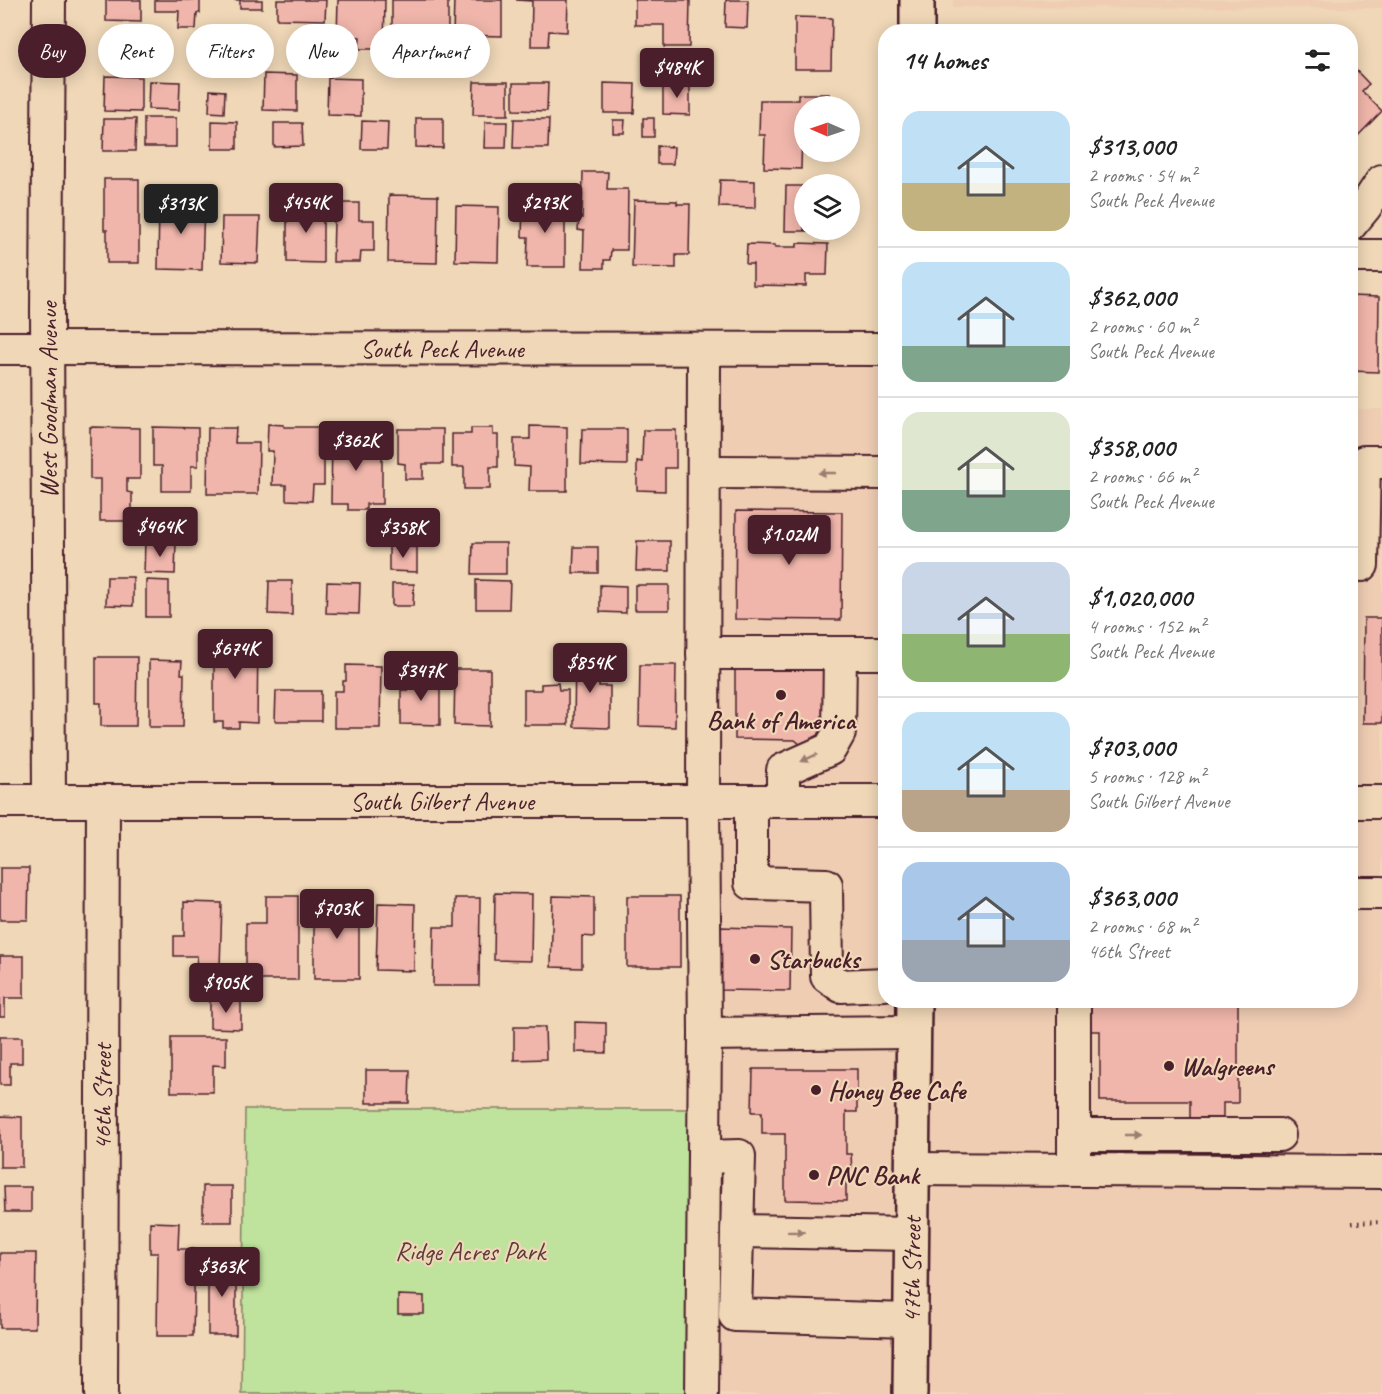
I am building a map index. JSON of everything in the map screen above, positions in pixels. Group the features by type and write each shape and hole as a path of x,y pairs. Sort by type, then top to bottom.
{"main road":[{"path":"917,0 917,24"},
{"name":"47th Street","path":"910,1394 913,1016"}],"street":[{"name":"West Goodman Avenue","path":"49,801 50,0"},
{"path":"1358,215 1382,181"},
{"path":"1358,256 1382,256"},
{"name":"South Peck Avenue","path":"0,348 878,349"},
{"path":"702,1394 705,1034 704,349"},
{"path":"1365,565 1365,462 1382,462"},
{"path":"704,472 878,472"},
{"path":"703,653 878,653"},
{"path":"783,801 783,770 830,749 839,733 840,653"},
{"name":"South Gilbert Avenue","path":"0,801 878,801"},
{"name":"46th Street","path":"101,1394 103,801"},
{"path":"751,801 751,883 826,885 826,976 841,986 878,984"},
{"path":"1358,802 1382,802"},
{"path":"1358,893 1382,893"},
{"path":"1074,1008 1074,1170"},
{"path":"705,1034 913,1016"},
{"path":"1074,1135 1279,1135"},
{"path":"704,1157 739,1156 735,1315 911,1320"},
{"path":"912,1169 1382,1172"},
{"path":"738,1231 911,1234"}],"path":[{"path":"1352,1223 1382,1222"}],"shaded area":[{"path":"953,0 1382,0 1382,8 953,7"},
{"path":"700,331 878,332 878,1008 1358,1008 1358,409 1382,409 1382,1394 697,1394"}],"green space":[{"name":"Ridge Acres Park","path":"245,1109 698,1109 697,1394 242,1394"}],"building":[{"path":"106,0 141,0 141,22 106,21"},
{"path":"155,0 200,0 200,13 197,13 196,24 186,24 186,29 178,29 179,11 155,11"},
{"path":"240,0 262,0 262,8 240,8"},
{"path":"277,0 326,0 325,20 277,19"},
{"path":"338,0 385,0 385,24 370,24 370,49 359,49 358,24 337,24"},
{"path":"392,0 448,0 448,24 392,24"},
{"path":"454,0 502,0 502,36 490,36 490,24 453,24"},
{"path":"516,0 568,0 567,32 549,31 548,46 531,46 532,1"},
{"path":"635,0 690,0 689,47 664,47 664,25 635,25"},
{"path":"726,0 748,0 747,28 725,27"},
{"path":"795,17 832,18 831,69 795,69"},
{"path":"1358,72 1369,84 1362,91 1382,111 1358,136"},
{"path":"274,74 297,78 297,111 263,110 264,78 274,78"},
{"path":"105,78 141,78 141,112 104,111"},
{"path":"328,78 361,79 361,116 327,115"},
{"path":"149,81 180,82 179,110 148,109"},
{"path":"474,82 508,82 508,115 473,115"},
{"path":"513,83 548,83 547,111 513,110"},
{"path":"604,83 635,84 634,113 604,113"},
{"path":"663,84 690,84 690,115 663,114"},
{"path":"210,90 225,91 224,113 209,112"},
{"path":"798,94 829,94 829,96 798,96"},
{"path":"760,100 794,100 794,162 801,162 801,169 764,168 765,135 759,135"},
{"path":"144,118 176,118 176,147 144,147"},
{"path":"416,118 443,118 443,148 416,147"},
{"path":"643,118 654,118 654,137 643,137"},
{"path":"104,119 136,119 135,151 103,151"},
{"path":"514,119 549,119 548,148 513,148"},
{"path":"613,120 625,120 624,133 613,133"},
{"path":"212,121 237,122 237,149 212,149"},
{"path":"362,121 388,122 387,149 361,149"},
{"path":"485,122 507,122 506,148 484,148"},
{"path":"274,123 302,123 303,146 274,147"},
{"path":"657,146 674,147 673,164 657,164"},
{"path":"583,172 608,172 607,189 628,189 627,250 611,250 610,260 604,260 604,268 583,268 584,231 578,230 579,217 582,218"},
{"path":"104,179 139,179 139,263 107,263 107,230 104,230"},
{"path":"720,180 755,181 755,208 719,207"},
{"path":"786,186 794,186 794,231 785,231"},
{"path":"389,195 438,196 437,263 388,262"},
{"path":"634,200 677,201 677,204 690,204 689,255 676,255 676,268 632,267"},
{"path":"159,201 204,202 202,270 158,269"},
{"path":"297,202 323,202 323,263 287,262 287,216 297,216"},
{"path":"523,202 565,203 565,267 527,267 528,237 522,237"},
{"path":"341,203 359,203 359,220 374,220 374,251 361,251 360,262 333,262 334,220 340,220"},
{"path":"456,206 499,207 498,262 455,261"},
{"path":"222,217 260,217 258,263 221,262"},
{"path":"797,243 828,244 827,275 806,275 806,286 753,285 753,264 746,264 747,244 797,247"},
{"path":"1358,296 1379,297 1378,372 1358,371"},
{"path":"268,424 284,425 284,427 324,427 324,485 313,485 312,501 286,500 286,485 272,485 273,451 267,451"},
{"path":"530,426 567,427 567,491 529,491 530,467 514,466 514,439 530,439"},
{"path":"90,427 140,428 140,479 127,479 127,492 132,493 132,521 100,521 100,479 90,479"},
{"path":"153,427 198,428 198,466 191,466 191,491 162,491 162,466 153,466"},
{"path":"208,428 236,428 235,443 259,443 258,494 207,494"},
{"path":"471,428 493,428 493,435 498,435 498,467 490,467 490,489 464,489 464,467 452,467 452,434 471,434"},
{"path":"398,429 443,429 443,464 423,464 423,479 405,479 405,464 398,463"},
{"path":"582,429 627,429 627,465 581,464"},
{"path":"345,430 359,430 359,443 382,443 382,504 366,504 366,510 348,510 348,504 331,504 332,437 345,437"},
{"path":"643,430 676,430 676,468 665,468 665,491 637,490 637,461 642,462"},
{"path":"736,511 842,512 841,620 735,619"},
{"path":"145,541 176,542 175,574 144,573"},
{"path":"637,541 670,541 670,571 636,571"},
{"path":"473,543 506,543 506,574 472,574"},
{"path":"389,546 417,547 417,572 389,571"},
{"path":"574,547 598,547 598,573 573,573"},
{"path":"107,577 133,577 133,606 106,605"},
{"path":"146,580 169,581 169,617 146,617"},
{"path":"476,580 510,581 509,609 476,609"},
{"path":"269,581 292,581 292,615 268,614"},
{"path":"327,582 360,583 359,614 326,613"},
{"path":"392,584 414,584 413,606 392,606"},
{"path":"600,585 626,586 626,613 600,612"},
{"path":"635,585 669,585 669,610 635,610"},
{"path":"1364,618 1382,618 1382,723 1363,723"},
{"path":"207,639 258,639 257,723 239,722 239,728 223,728 223,722 214,722 214,661 207,661"},
{"path":"575,653 599,654 599,686 610,686 610,728 574,727"},
{"path":"96,657 137,657 136,726 101,726 101,703 96,703"},
{"path":"149,660 182,661 181,674 184,674 183,727 149,727"},
{"name":"Bank of America","path":"735,664 827,669 831,733 807,750 795,740 735,739"},
{"path":"346,665 381,666 380,728 334,728 334,691 343,691 343,681 346,681"},
{"path":"640,665 676,665 675,727 639,726"},
{"path":"455,669 490,669 490,726 454,725"},
{"path":"408,678 440,678 440,725 401,724 401,690 408,690"},
{"path":"558,683 559,690 568,690 568,725 524,725 524,690 541,690 541,684"},
{"path":"276,691 321,691 321,721 275,721"},
{"path":"0,868 29,868 28,920 0,920"},
{"path":"495,893 532,894 531,961 494,960"},
{"path":"266,896 298,896 298,980 246,980 246,923 266,923"},
{"path":"553,896 594,897 594,937 582,936 582,968 551,967"},
{"path":"627,896 680,896 680,967 627,967"},
{"path":"455,898 480,898 479,986 433,986 434,927 455,927"},
{"path":"331,899 359,899 359,979 314,979 314,907 330,907"},
{"path":"184,902 222,903 220,967 196,967 197,956 174,956 174,936 184,936"},
{"path":"378,903 415,904 414,971 376,970"},
{"name":"Starbucks","path":"720,927 791,929 790,991 720,990"},
{"path":"0,956 24,956 24,998 5,998 5,1017 0,1017"},
{"path":"210,999 241,999 241,1029 210,1028"},
{"name":"Walgreens","path":"1091,1008 1238,1008 1238,1103 1223,1103 1223,1124 1190,1124 1190,1101 1100,1101 1100,1031 1091,1031"},
{"path":"575,1022 606,1023 606,1053 575,1052"},
{"path":"514,1027 545,1027 546,1059 514,1060"},
{"path":"0,1037 22,1037 22,1063 10,1063 10,1085 0,1085"},
{"path":"171,1037 226,1037 226,1066 213,1065 213,1092 171,1092"},
{"path":"753,1069 857,1069 857,1112 846,1112 846,1154 851,1154 852,1173 846,1174 846,1201 785,1200 785,1134 762,1134 762,1112 752,1112"},
{"path":"366,1070 410,1070 409,1103 366,1103"},
{"path":"0,1116 22,1117 22,1167 0,1167"},
{"path":"203,1186 232,1186 232,1222 203,1222"},
{"path":"4,1187 31,1187 31,1212 5,1212"},
{"path":"150,1222 179,1223 178,1249 195,1249 193,1336 157,1336 158,1253 150,1253"},
{"path":"0,1253 36,1253 35,1328 0,1328"},
{"path":"208,1261 236,1261 236,1335 208,1335"},
{"path":"398,1295 424,1296 424,1314 398,1314"}],"place":[{"name":"Bank of America","path":"781,695"},
{"name":"Starbucks","path":"755,959"},
{"name":"Walgreens","path":"1169,1066"},
{"name":"Honey Bee Cafe","path":"816,1090"},
{"name":"PNC Bank","path":"814,1175"}]}
